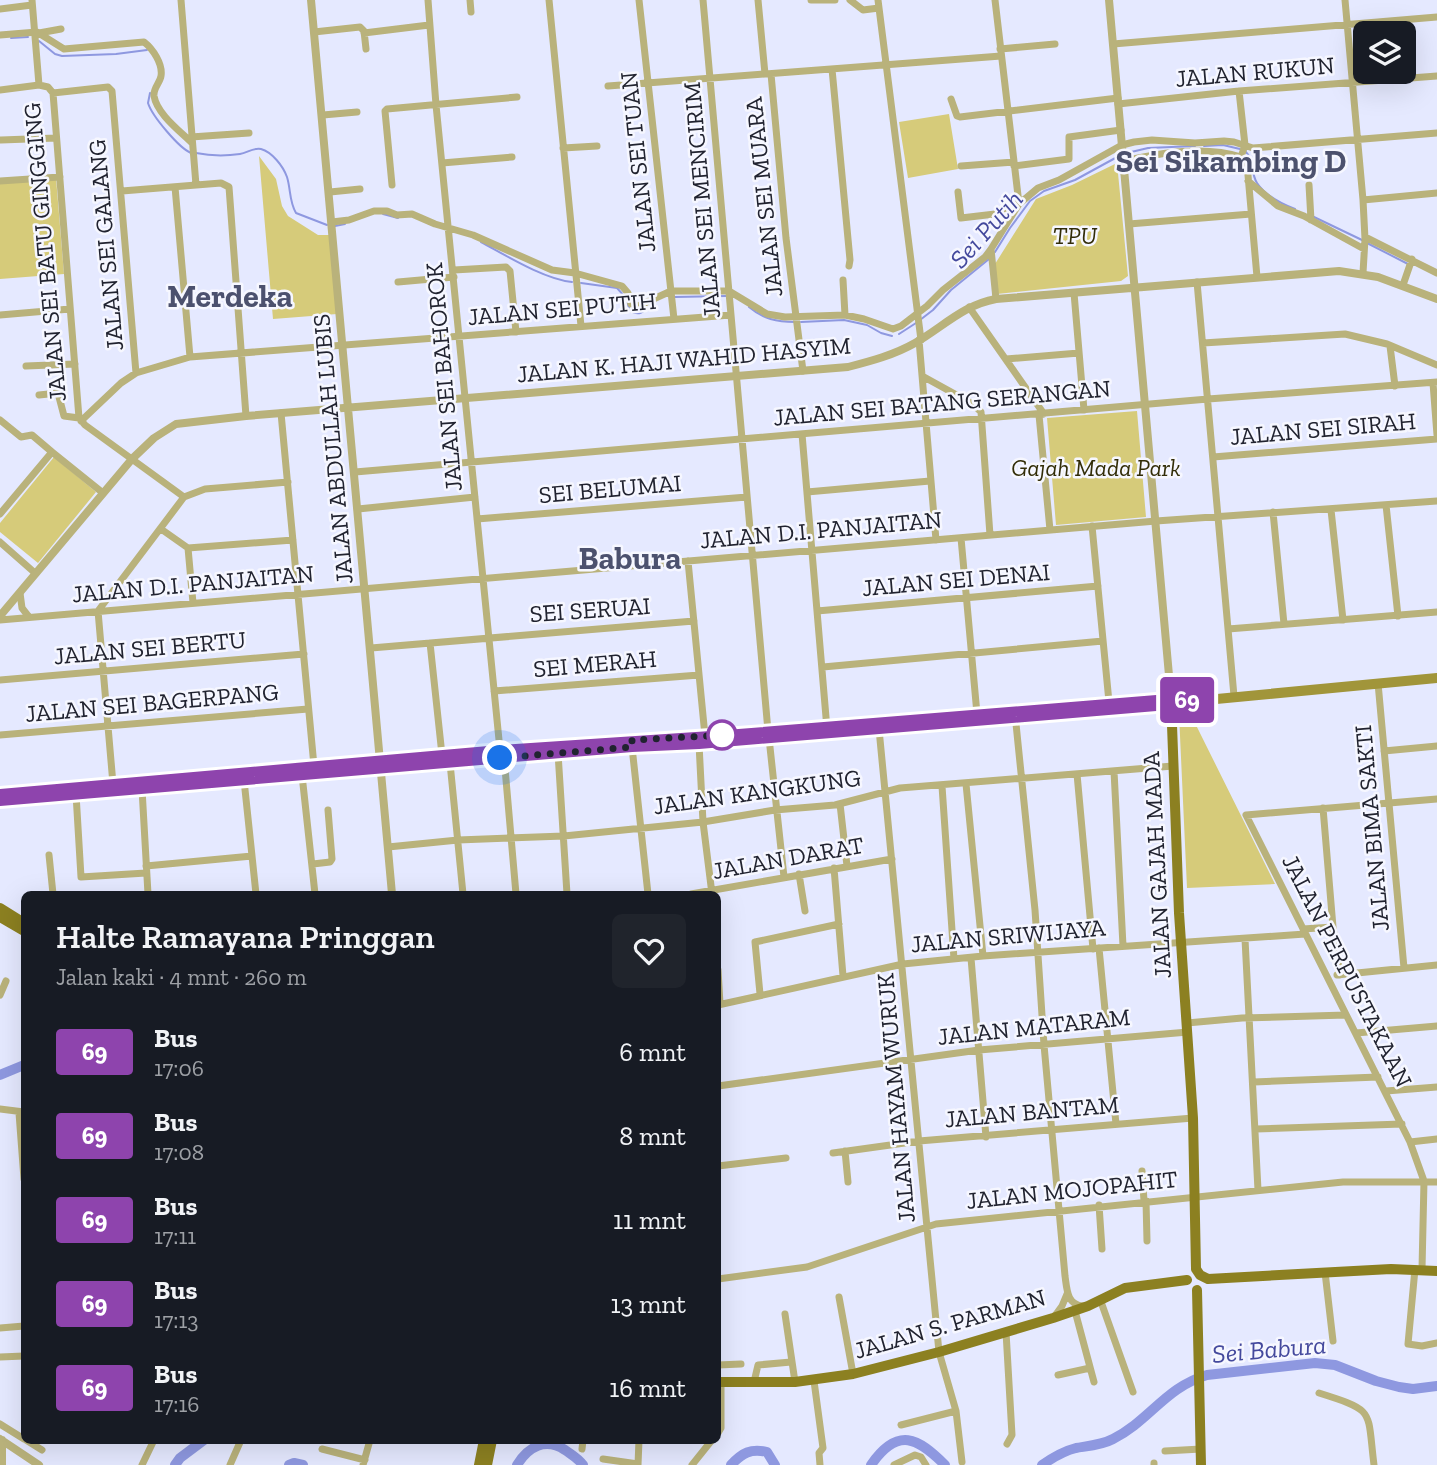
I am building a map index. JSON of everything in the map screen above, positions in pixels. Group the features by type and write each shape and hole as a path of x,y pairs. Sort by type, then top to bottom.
{"main road":[{"path":"0,801 113,784 302,775 380,765 632,744 703,741 977,714 1015,714 1437,678"},
{"path":"827,730 879,729 1109,702 1171,701"},
{"name":"JALAN GAJAH MADA","path":"1171,701 1181,944 1194,1118 1196,1269"},
{"path":"501,755 558,753 632,744"},
{"path":"0,794 76,794 142,789 314,766 380,765"},
{"path":"0,908 21,921"},
{"path":"0,917 21,929"},
{"path":"1198,1290 1187,1280 1196,1269 1208,1279 1325,1272 1419,1269 1437,1271"},
{"path":"1201,1465 1198,1290 1208,1279"},
{"name":"JALAN S. PARMAN","path":"721,1382 814,1381 853,1374 939,1352 1075,1311 1125,1288 1187,1280"},
{"path":"479,1465 483,1444"},
{"path":"487,1465 491,1444"}],"street":[{"path":"181,0 196,185"},
{"name":"JALAN ABDULLAH LUBIS","path":"311,0 392,891"},
{"name":"JALAN SEI BAHOROK","path":"428,0 471,461 516,891"},
{"path":"470,0 471,12"},
{"path":"549,0 581,326"},
{"name":"JALAN SEI TUAN","path":"639,0 674,319"},
{"name":"JALAN SEI MENCIRIM","path":"703,0 768,735 784,877"},
{"name":"JALAN SEI MUARA","path":"758,0 803,371"},
{"path":"811,0 835,0"},
{"path":"850,0 863,10 878,4 918,319 936,540"},
{"path":"995,0 1019,204"},
{"name":"JALAN GAJAH MADA","path":"1109,0 1171,701"},
{"path":"1345,0 1363,200 1363,273"},
{"path":"0,9 32,3"},
{"name":"JALAN SEI BATU GINGGING","path":"32,3 39,85 48,87 53,93 80,420 184,498"},
{"path":"1113,44 1437,17"},
{"path":"364,33 429,25"},
{"path":"314,32 358,27 363,29 366,49"},
{"path":"0,35 61,29"},
{"path":"36,33 64,49 144,42 157,57 160,66 161,77 154,92 156,102 192,142"},
{"path":"608,86 886,66 1055,44"},
{"path":"832,69 849,266"},
{"name":"JALAN RUKUN","path":"951,99 958,117 1118,101 1437,76"},
{"path":"0,90 39,85"},
{"name":"JALAN SEI GALANG","path":"53,93 108,87 112,91 136,373"},
{"path":"1239,91 1257,277"},
{"path":"392,184 386,109 517,97"},
{"path":"323,115 357,112"},
{"path":"961,166 1069,159 1069,137 1121,130"},
{"path":"192,142 249,133"},
{"path":"1123,160 1154,155 1243,151 1437,133"},
{"path":"1,140 56,138"},
{"path":"332,222 349,220 371,211 412,214 450,231 473,234 552,270 575,273 622,286 628,293 631,304 636,307 672,296 729,294 767,314 797,320 845,316 864,319 889,329 918,319 950,284 985,257 1012,212 1038,188 1059,180 1122,146 1152,140 1234,142 1243,151"},
{"path":"563,148 597,146"},
{"path":"442,163 512,157"},
{"path":"0,181 60,177"},
{"path":"1248,181 1254,183 1278,206 1311,217 1437,273"},
{"path":"122,191 221,183 229,187 246,416"},
{"path":"1309,185 1311,217"},
{"path":"175,187 190,358"},
{"path":"330,192 360,189"},
{"path":"958,192 961,218 1012,212"},
{"path":"1363,200 1437,193"},
{"path":"1129,224 1251,214"},
{"path":"991,250 996,299"},
{"path":"1403,285 1410,263"},
{"path":"398,282 506,267 510,271 516,332"},
{"name":"JALAN K. HAJI WAHID HASYIM","path":"0,618 132,459 154,438 176,424 848,366 887,356 920,340 957,313 996,299 1315,272 1363,273 1437,299"},
{"path":"843,280 845,316"},
{"path":"1197,282 1234,696"},
{"path":"1074,293 1084,410"},
{"path":"969,307 1042,414 1050,530"},
{"path":"0,316 70,309"},
{"name":"JALAN SEI PUTIH","path":"80,420 136,373 190,358 731,315"},
{"path":"1203,343 1345,334 1390,345 1437,365"},
{"path":"1390,345 1395,386"},
{"path":"1006,359 1079,353"},
{"path":"26,366 75,364"},
{"path":"924,377 979,409 983,419 990,535"},
{"path":"1435,383 1437,437"},
{"name":"JALAN SEI BATANG SERANGAN","path":"355,472 1208,399 1435,383"},
{"path":"39,396 58,393 64,416 80,420"},
{"path":"281,413 314,766"},
{"path":"0,420 21,438 32,435 103,493"},
{"path":"802,434 827,730"},
{"name":"JALAN SEI SIRAH","path":"1213,457 1437,437"},
{"path":"0,514 52,452"},
{"path":"807,492 930,481"},
{"path":"113,784 98,611 184,498 205,489 288,482"},
{"path":"358,509 475,497"},
{"name":"SEI BELUMAI","path":"477,519 747,497"},
{"name":"JALAN D.I. PANJAITAN","path":"0,618 1092,526 1437,501"},
{"path":"1386,505 1398,616"},
{"path":"1331,510 1343,620"},
{"path":"1273,512 1284,624"},
{"path":"1092,526 1109,702"},
{"path":"161,529 188,548 293,540"},
{"path":"961,538 977,714"},
{"path":"0,542 36,573"},
{"path":"188,548 192,603"},
{"path":"688,561 703,741 703,822 712,891"},
{"name":"JALAN SEI DENAI","path":"817,611 1098,586"},
{"path":"20,593 22,608 29,617"},
{"path":"1228,629 1437,612"},
{"name":"SEI SERUAI","path":"371,648 694,621"},
{"path":"823,667 1103,641"},
{"path":"430,643 463,891"},
{"name":"JALAN SEI BERTU","path":"0,680 304,654"},
{"name":"SEI MERAH","path":"494,691 699,675"},
{"name":"JALAN BIMA SAKTI","path":"1378,683 1404,968"},
{"name":"JALAN SEI BAGERPANG","path":"0,735 308,709"},
{"path":"1015,714 1067,1294 1062,1306 1052,1318"},
{"name":"JALAN HAYAM WURUK","path":"879,729 939,1352 956,1411 962,1462"},
{"path":"632,744 648,891"},
{"path":"1384,751 1437,746"},
{"path":"558,753 567,891"},
{"name":"JALAN KANGKUNG","path":"388,847 458,840 564,836 703,822 775,810 840,804 884,792 1173,766"},
{"path":"1114,771 1123,946"},
{"path":"1077,774 1116,1124"},
{"path":"302,775 315,891"},
{"path":"244,776 256,891"},
{"path":"966,784 983,957"},
{"path":"942,786 954,959"},
{"path":"142,789 148,891"},
{"path":"76,794 81,877 252,856"},
{"path":"1340,975 1333,927 1323,808 1437,799"},
{"path":"840,804 847,866"},
{"name":"JALAN PERPUSTAKAAN","path":"1323,808 1246,816 1410,1142 1424,1181 1419,1269 1408,1344 1422,1346 1437,1343"},
{"path":"313,864 330,862 332,859 328,810"},
{"path":"49,855 52,891"},
{"name":"JALAN DARAT","path":"721,891 799,874 892,859"},
{"path":"834,868 843,976"},
{"path":"799,874 805,911"},
{"path":"760,994 755,942 839,925"},
{"name":"JALAN SRIWIJAYA","path":"721,1004 903,964 1245,939 1333,927"},
{"path":"1245,939 1258,1190"},
{"path":"971,958 986,1137"},
{"path":"1327,976 1437,965"},
{"path":"0,994 6,981"},
{"name":"JALAN MATARAM","path":"721,1086 979,1050 1108,1040 1251,1018 1346,1015"},
{"path":"1356,1034 1437,1026"},
{"path":"1254,1083 1378,1077"},
{"path":"1386,1091 1437,1087"},
{"path":"0,1109 21,1112"},
{"name":"JALAN BANTAM","path":"832,1153 919,1141 1194,1118"},
{"path":"1256,1129 1402,1124"},
{"path":"1410,1142 1437,1139"},
{"path":"845,1151 848,1182"},
{"path":"721,1166 786,1158"},
{"path":"1142,1171 1147,1241"},
{"name":"JALAN MOJOPAHIT","path":"721,1279 807,1267 926,1226 1343,1182 1437,1182"},
{"path":"1099,1206 1102,1249"},
{"path":"1325,1272 1333,1341"},
{"path":"1067,1294 1077,1306 1088,1306"},
{"path":"839,1297 853,1374"},
{"path":"1100,1299 1133,1392"},
{"path":"1075,1311 1094,1382"},
{"path":"785,1314 794,1382"},
{"path":"0,1328 21,1326"},
{"path":"1006,1332 1012,1432 1012,1438 1007,1444"},
{"path":"0,1357 21,1356"},
{"path":"754,1382 758,1365 791,1362"},
{"path":"721,1365 741,1364"},
{"path":"1058,1375 1090,1367"},
{"path":"814,1381 823,1447 819,1453 820,1465"},
{"path":"1319,1394 1349,1403 1366,1413 1370,1423 1374,1465"},
{"path":"901,1425 956,1411"},
{"path":"0,1424 21,1437"},
{"path":"1,1440 2,1465"},
{"path":"1,1440 38,1465"},
{"path":"31,1444 41,1450"},
{"path":"142,1465 152,1444"},
{"path":"230,1465 239,1444"},
{"path":"323,1448 364,1463 369,1444"},
{"path":"603,1459 638,1464 639,1444"},
{"path":"692,1465 709,1444"},
{"path":"1165,1451 1201,1449"},
{"path":"894,1465 915,1455 921,1457 926,1465"}],"green space":[{"path":"949,114 958,169 908,178 899,122"},
{"path":"259,156 276,179 282,206 288,216 318,235 331,235 337,314 273,319"},
{"name":"TPU","path":"1117,163 1128,276 1121,281 997,294 995,264 1036,199"},
{"path":"56,178 64,274 0,279 0,183"},
{"name":"Gajah Mada Park","path":"1137,411 1146,517 1056,525 1047,418"},
{"path":"54,457 96,492 38,563 0,532 0,523"},
{"path":"1185,710 1190,713 1275,884 1187,888 1179,714"}],"waterway":[{"name":"Sei Putih","path":"11,38 28,37"},
{"name":"Sei Putih","path":"39,41 55,54 62,56 147,50"},
{"name":"Sei Putih","path":"150,93 148,103 155,116 173,138 191,153"},
{"name":"Sei Putih","path":"1204,146 1223,145 1240,149"},
{"name":"Sei Putih","path":"1127,153 1148,148 1195,146"},
{"name":"Sei Putih","path":"196,153 240,154 256,149 269,153 285,173 296,213 327,225"},
{"name":"Sei Putih","path":"1245,151 1260,187 1274,199 1295,209"},
{"name":"Sei Putih","path":"995,252 1030,201 1044,191 1075,180 1119,156"},
{"name":"Sei Putih","path":"383,214 398,218"},
{"name":"Sei Putih","path":"1314,217 1362,240"},
{"name":"Sei Putih","path":"335,226 345,224"},
{"name":"Sei Putih","path":"481,242 538,272 572,282"},
{"name":"Sei Putih","path":"1367,243 1408,264"},
{"name":"Sei Putih","path":"920,320 989,259"},
{"name":"Sei Putih","path":"581,283 617,288 626,298 630,311 634,313 643,312 654,303"},
{"name":"Sei Putih","path":"675,297 726,296"},
{"name":"Sei Putih","path":"749,307 770,319 795,322"},
{"name":"Sei Putih","path":"801,322 844,320 867,325 892,336"},
{"name":"Sei Putih","path":"899,334 916,323"},
{"name":"Sei Babura","path":"0,1075 21,1066"},
{"name":"Sei Babura","path":"1042,1465 1067,1451 1100,1444 1126,1432 1180,1388 1207,1375 1315,1363 1335,1365 1399,1387 1413,1389 1437,1386"},
{"name":"Sei Babura","path":"871,1465 890,1445 908,1440 926,1448 945,1465"},
{"name":"Sei Babura","path":"175,1465 199,1444"},
{"name":"Sei Babura","path":"517,1465 526,1453 544,1444 558,1446 583,1465"},
{"name":"Sei Babura","path":"731,1465 751,1451 767,1452 775,1465"},
{"name":"Sei Babura","path":"289,1465 303,1465"}],"bus line":[{"name":"69","path":"0,794 500,750 726,735 1109,702 1181,698 1188,700 1180,704 1042,716 504,757 0,801"}],"district":[{"name":"Sei Sikambing D","path":"1231,161"},
{"name":"Merdeka","path":"230,296"},
{"name":"Babura","path":"630,558"}],"route":[{"path":"500,758 632,747 632,740 726,735 722,735"}]}
